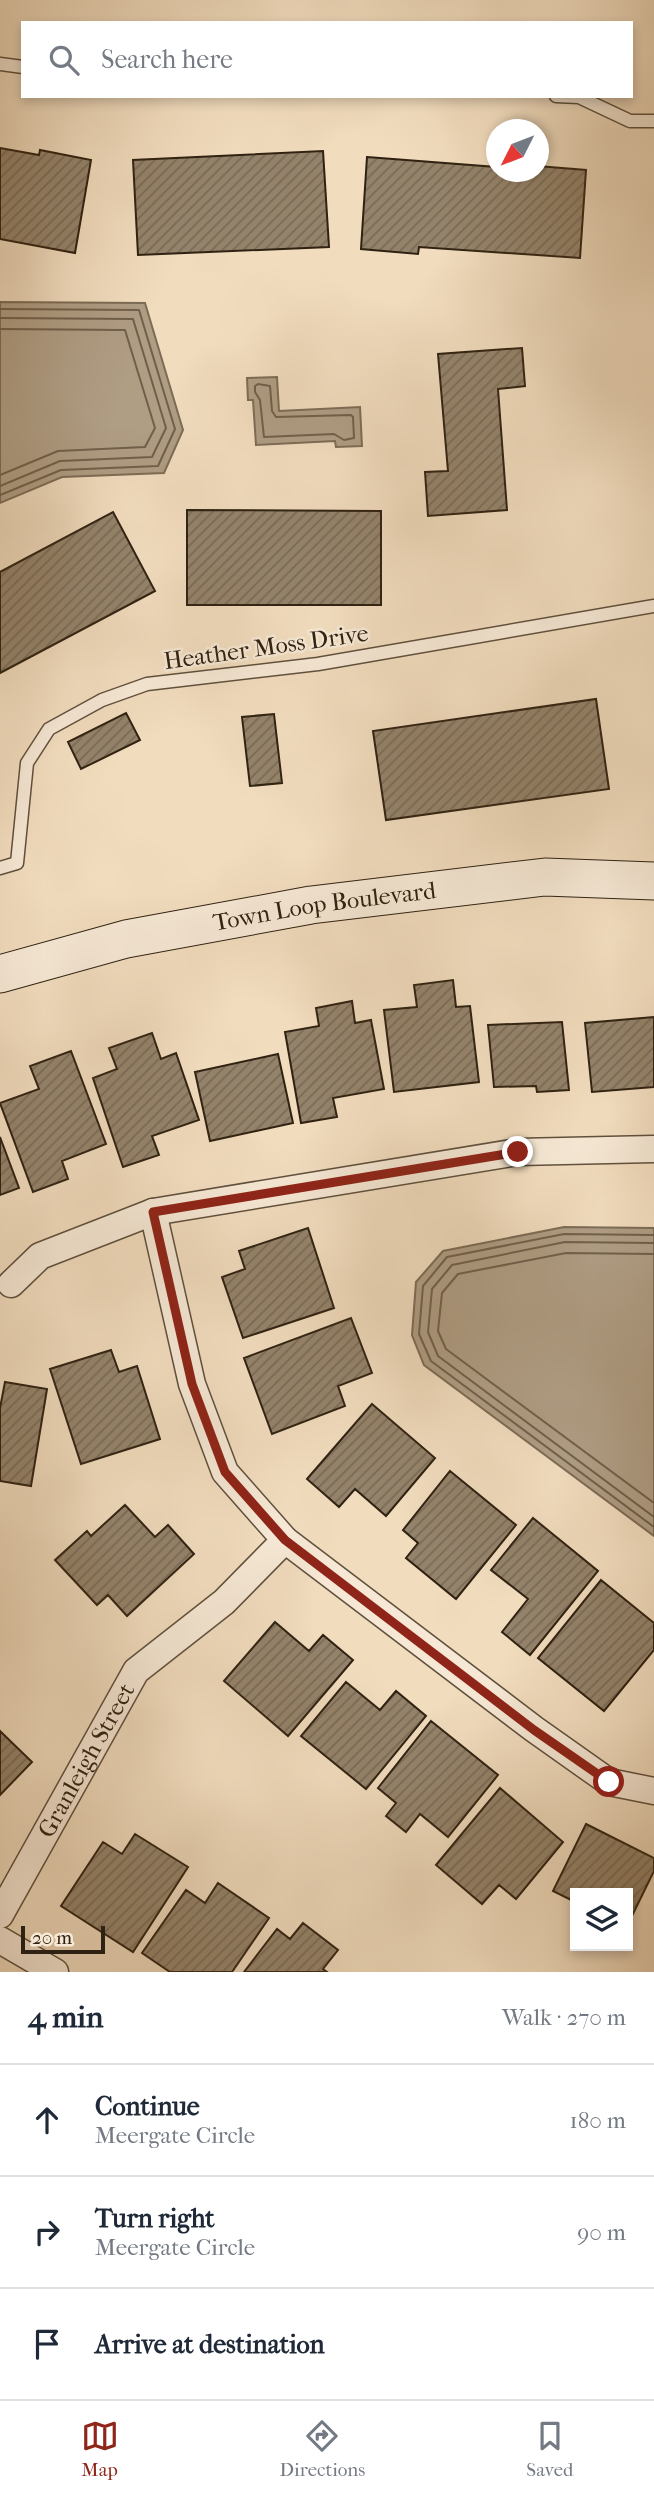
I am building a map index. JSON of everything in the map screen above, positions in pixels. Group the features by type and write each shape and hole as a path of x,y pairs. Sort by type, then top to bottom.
{"street":[{"name":"Town Loop Boulevard","path":"0,974 126,939 311,905 545,877 654,881"},
{"path":"10,1284 40,1256 153,1212 518,1152 654,1149"},
{"path":"153,1212 192,1384 225,1472 285,1540 534,1730 609,1782 654,1791"},
{"name":"Granleigh Street","path":"0,1915 136,1671 224,1602 285,1540"},
{"path":"0,1940 55,1972"}],"lane":[{"path":"0,64 21,67"},
{"path":"581,98 630,121 654,121"},
{"name":"Heather Moss Drive","path":"0,868 17,863 27,763 49,729 102,700 147,684 318,664 654,606"}],"water":[{"path":"0,302 145,303 183,430 164,473 62,477 0,503"},
{"path":"277,377 279,411 360,407 362,446 336,447 335,441 256,445 253,400 248,400 247,378"},
{"path":"564,1227 654,1228 654,1536 424,1365 412,1335 416,1282 443,1251"}],"building":[{"path":"0,148 39,155 40,150 91,160 75,253 0,239"},
{"path":"323,151 329,247 138,255 133,160"},
{"path":"367,157 486,166 486,182 549,182 549,167 586,170 580,258 419,247 418,254 361,249"},
{"path":"522,348 525,386 498,389 507,510 428,516 425,472 448,471 438,354"},
{"path":"187,510 381,511 381,605 187,605"},
{"path":"113,512 155,591 0,673 0,572"},
{"path":"596,699 609,789 386,820 373,731"},
{"path":"126,713 140,740 81,769 68,742"},
{"path":"274,714 282,783 250,786 242,717"},
{"path":"453,980 456,1007 470,1006 479,1082 394,1092 384,1010 417,1007 414,985"},
{"path":"352,1001 355,1023 371,1020 384,1089 333,1098 337,1117 301,1123 285,1032 319,1026 316,1008"},
{"path":"654,1017 654,1087 592,1092 585,1023"},
{"path":"562,1022 569,1090 537,1092 536,1086 494,1087 488,1025"},
{"path":"152,1033 161,1059 176,1053 199,1120 152,1136 159,1155 123,1167 93,1078 117,1069 109,1048"},
{"path":"71,1051 106,1144 62,1161 68,1179 33,1192 0,1103 39,1089 30,1066"},
{"path":"278,1054 293,1123 210,1141 195,1072"},
{"path":"0,1137 19,1188 0,1195"},
{"path":"308,1228 334,1308 243,1338 222,1277 245,1269 239,1251"},
{"path":"351,1318 372,1373 338,1386 345,1406 272,1434 244,1358"},
{"path":"111,1350 119,1372 137,1366 160,1439 81,1464 50,1369"},
{"path":"5,1382 47,1389 31,1486 0,1481 0,1408"},
{"path":"372,1404 435,1458 386,1516 355,1489 339,1507 307,1479"},
{"path":"450,1471 516,1525 456,1599 406,1558 418,1543 403,1530"},
{"path":"125,1505 155,1537 168,1525 194,1554 127,1616 108,1595 97,1605 55,1560 87,1531 91,1536"},
{"path":"533,1518 598,1571 530,1655 502,1632 528,1599 491,1570"},
{"path":"601,1580 654,1623 654,1650 604,1711 538,1658"},
{"path":"275,1622 309,1651 323,1635 353,1660 288,1736 224,1681"},
{"path":"346,1682 380,1710 396,1691 426,1716 366,1789 301,1736"},
{"path":"431,1721 498,1775 448,1837 420,1814 406,1832 386,1816 396,1803 378,1788"},
{"path":"0,1731 32,1762 0,1795"},
{"path":"500,1788 563,1842 516,1899 499,1885 482,1904 436,1865"},
{"path":"586,1824 654,1858 654,1871 633,1914 633,1888 570,1888 570,1900 553,1891"},
{"path":"135,1834 188,1867 133,1952 61,1906 103,1842 122,1854"},
{"path":"218,1883 269,1918 232,1972 170,1972 142,1953 186,1890 205,1903"},
{"path":"303,1923 338,1950 323,1969 327,1972 244,1972 277,1929 290,1939"}],"route":[{"path":"518,1152 153,1212 192,1384 225,1472 285,1540 534,1730 609,1782"}]}
